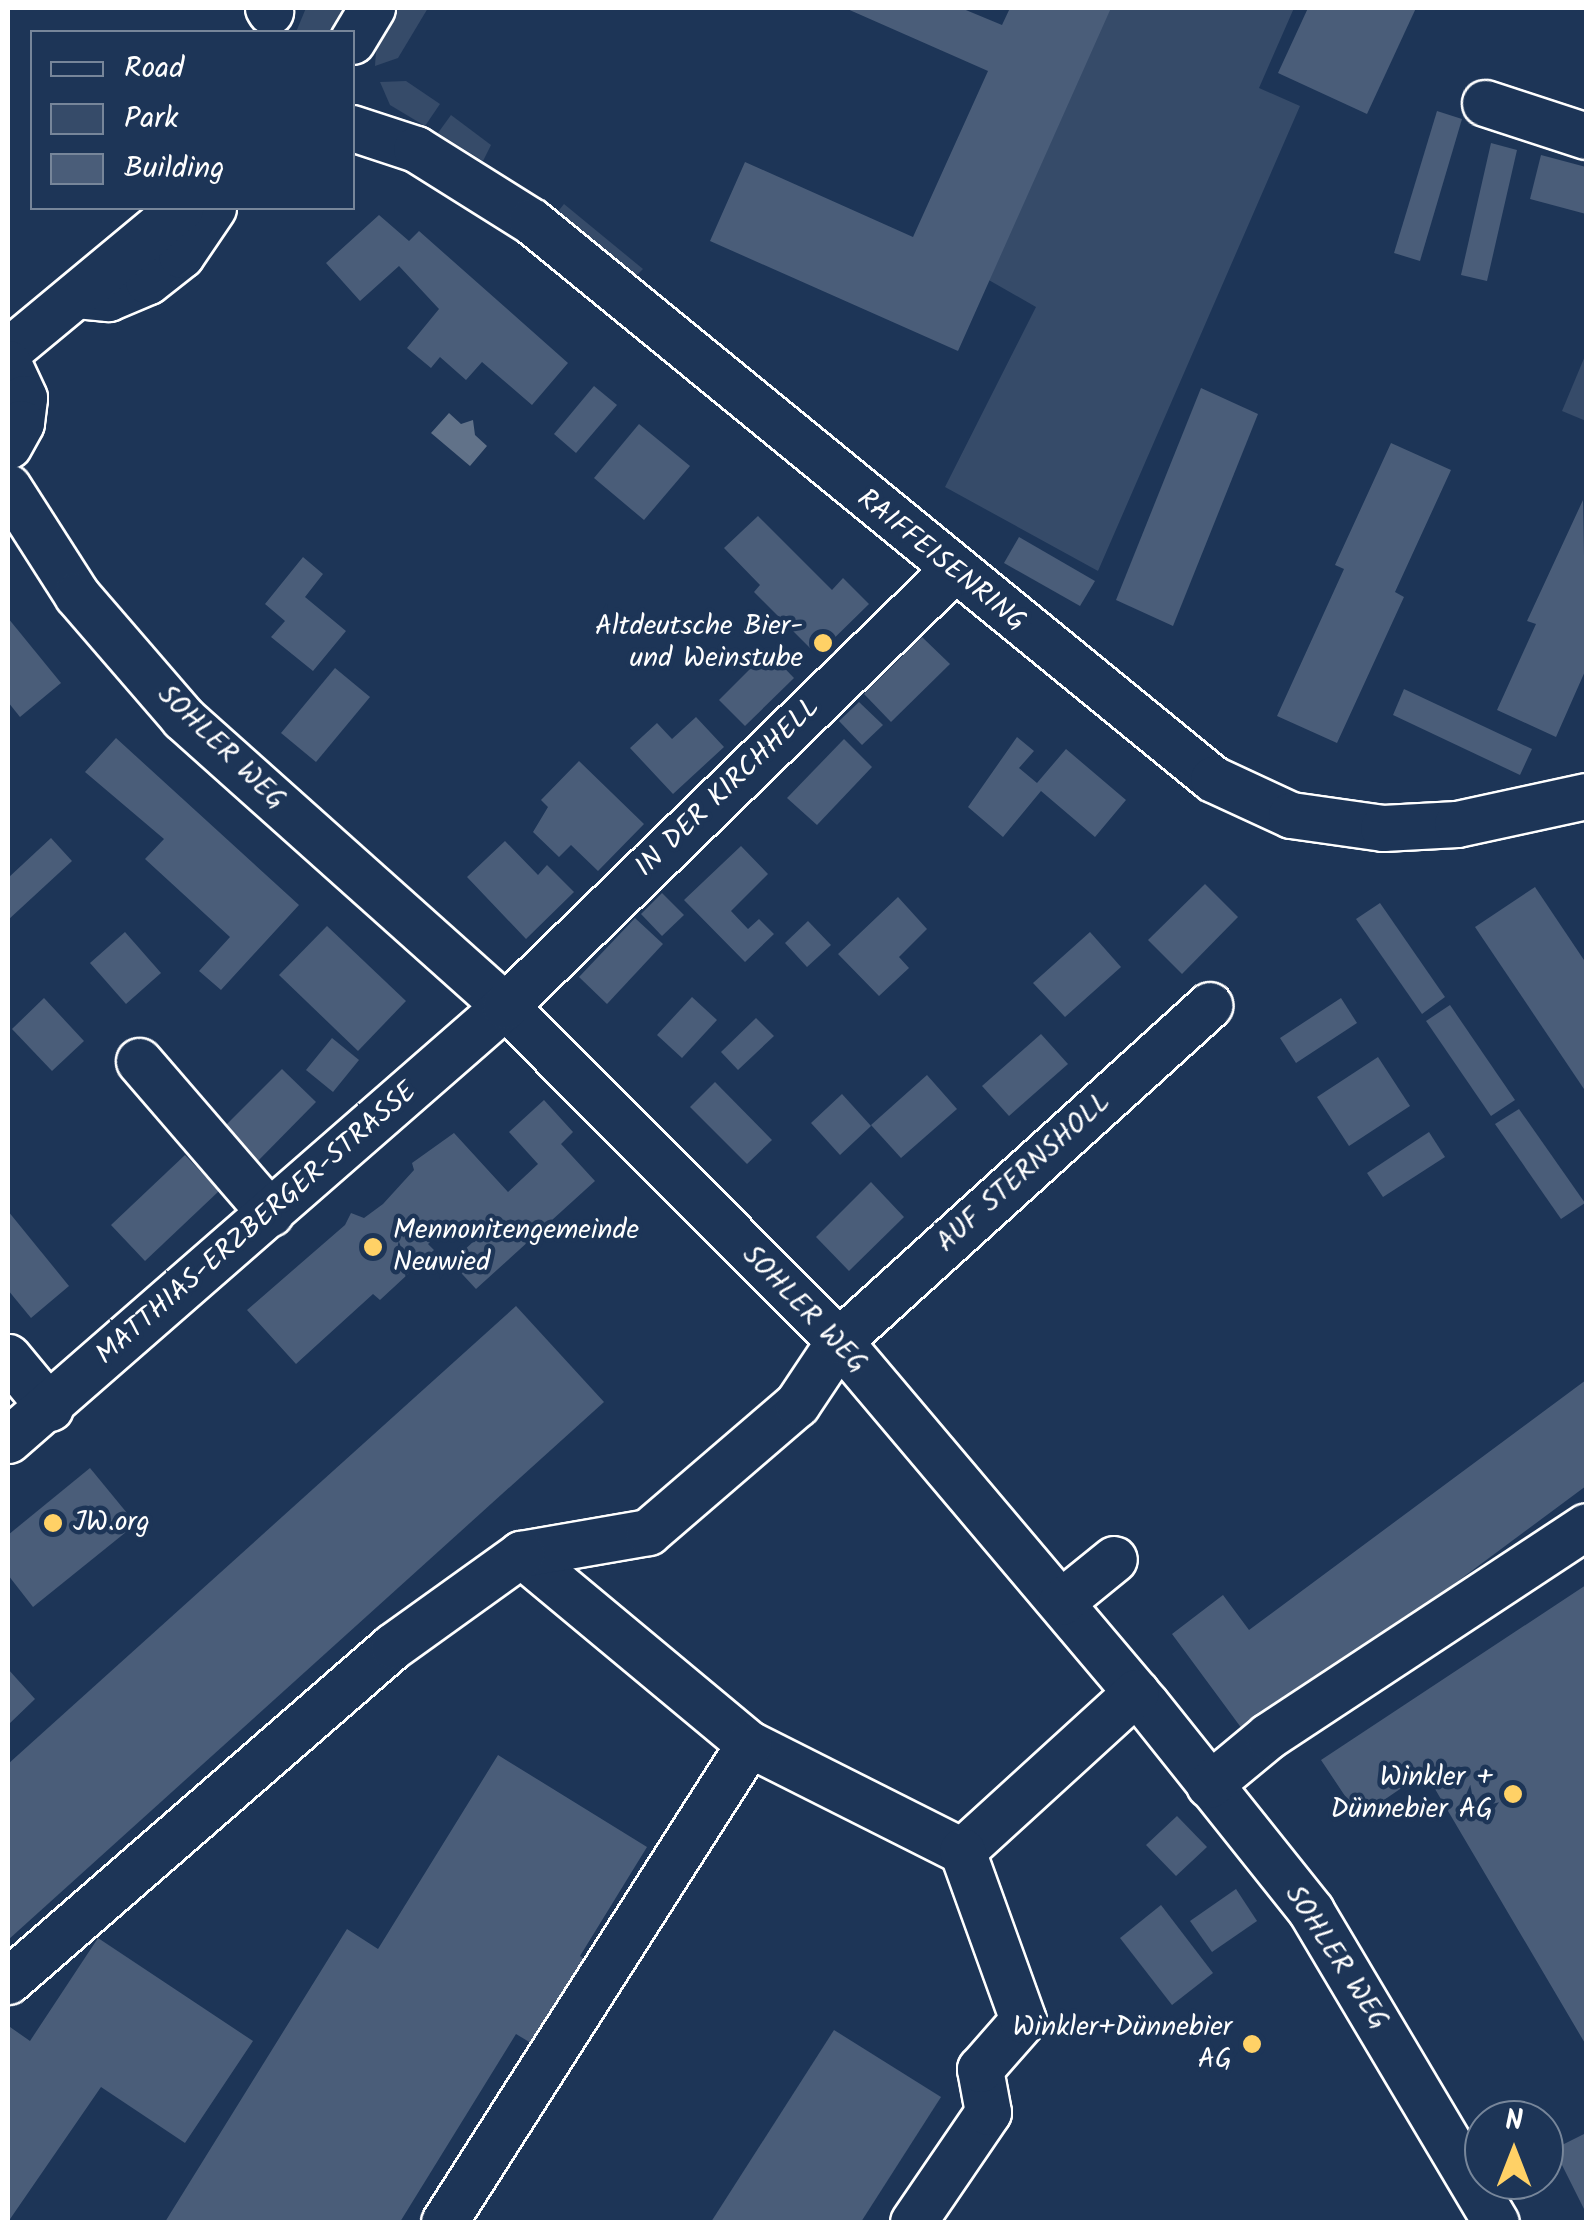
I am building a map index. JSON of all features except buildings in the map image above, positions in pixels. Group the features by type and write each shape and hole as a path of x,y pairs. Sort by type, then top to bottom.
{"street":[{"path":"355,36 372,8"},
{"path":"1485,103 1586,136"},
{"name":"RAIFFEISENRING","path":"355,129 416,149 531,222 952,571 1213,779 1291,815 1384,828 1456,824 1586,796"},
{"path":"8,351 178,210"},
{"path":"75,295 108,298 148,280 181,255 212,210"},
{"path":"8,363 24,398 21,423 8,446"},
{"name":"SOHLER WEG","path":"8,487 77,595 183,718 504,1006 838,1341 1136,1692 1312,1911 1496,2222"},
{"name":"IN DER KIRCHHELL","path":"504,1006 952,571"},
{"name":"AUF STERNSHOLL","path":"521,1554 648,1532 796,1404 838,1341 1209,1005"},
{"name":"MATTHIAS-ERZBERGER-STRASSE","path":"8,1440 50,1408 504,1006"},
{"path":"139,1061 270,1212"},
{"path":"8,1357 50,1408"},
{"path":"1209,1785 1268,1736 1586,1526"},
{"path":"8,1981 393,1646 521,1554 749,1744 962,1850 1023,2020 980,2069 988,2112 913,2222"},
{"path":"1061,1602 1114,1559"},
{"path":"962,1850 1136,1692"},
{"path":"444,2222 749,1744"}],"green space":[{"path":"306,8 345,9 332,30 297,30"},
{"path":"394,8 428,8 398,58 375,66 377,36"},
{"path":"1110,8 1294,8 1259,88 1300,106 1098,571 945,487 1036,307 987,279"},
{"path":"406,81 440,104 425,126 390,105 380,82"},
{"path":"451,115 491,145 483,161 438,133"},
{"path":"564,204 643,269 629,283 551,220"},
{"path":"1586,356 1586,421 1562,411"}],"shaded area":[{"path":"449,413 461,424 473,420 475,435 487,446 470,466 431,433"}],"place":[{"name":"Altdeutsche Bier- und Weinstube","path":"823,643"},
{"name":"Mennonitengemeinde Neuwied","path":"373,1247"},
{"name":"JW.org","path":"53,1523"},
{"name":"Winkler + Dünnebier AG","path":"1513,1794"},
{"name":"Winkler+Dünnebier AG","path":"1252,2044"}]}
